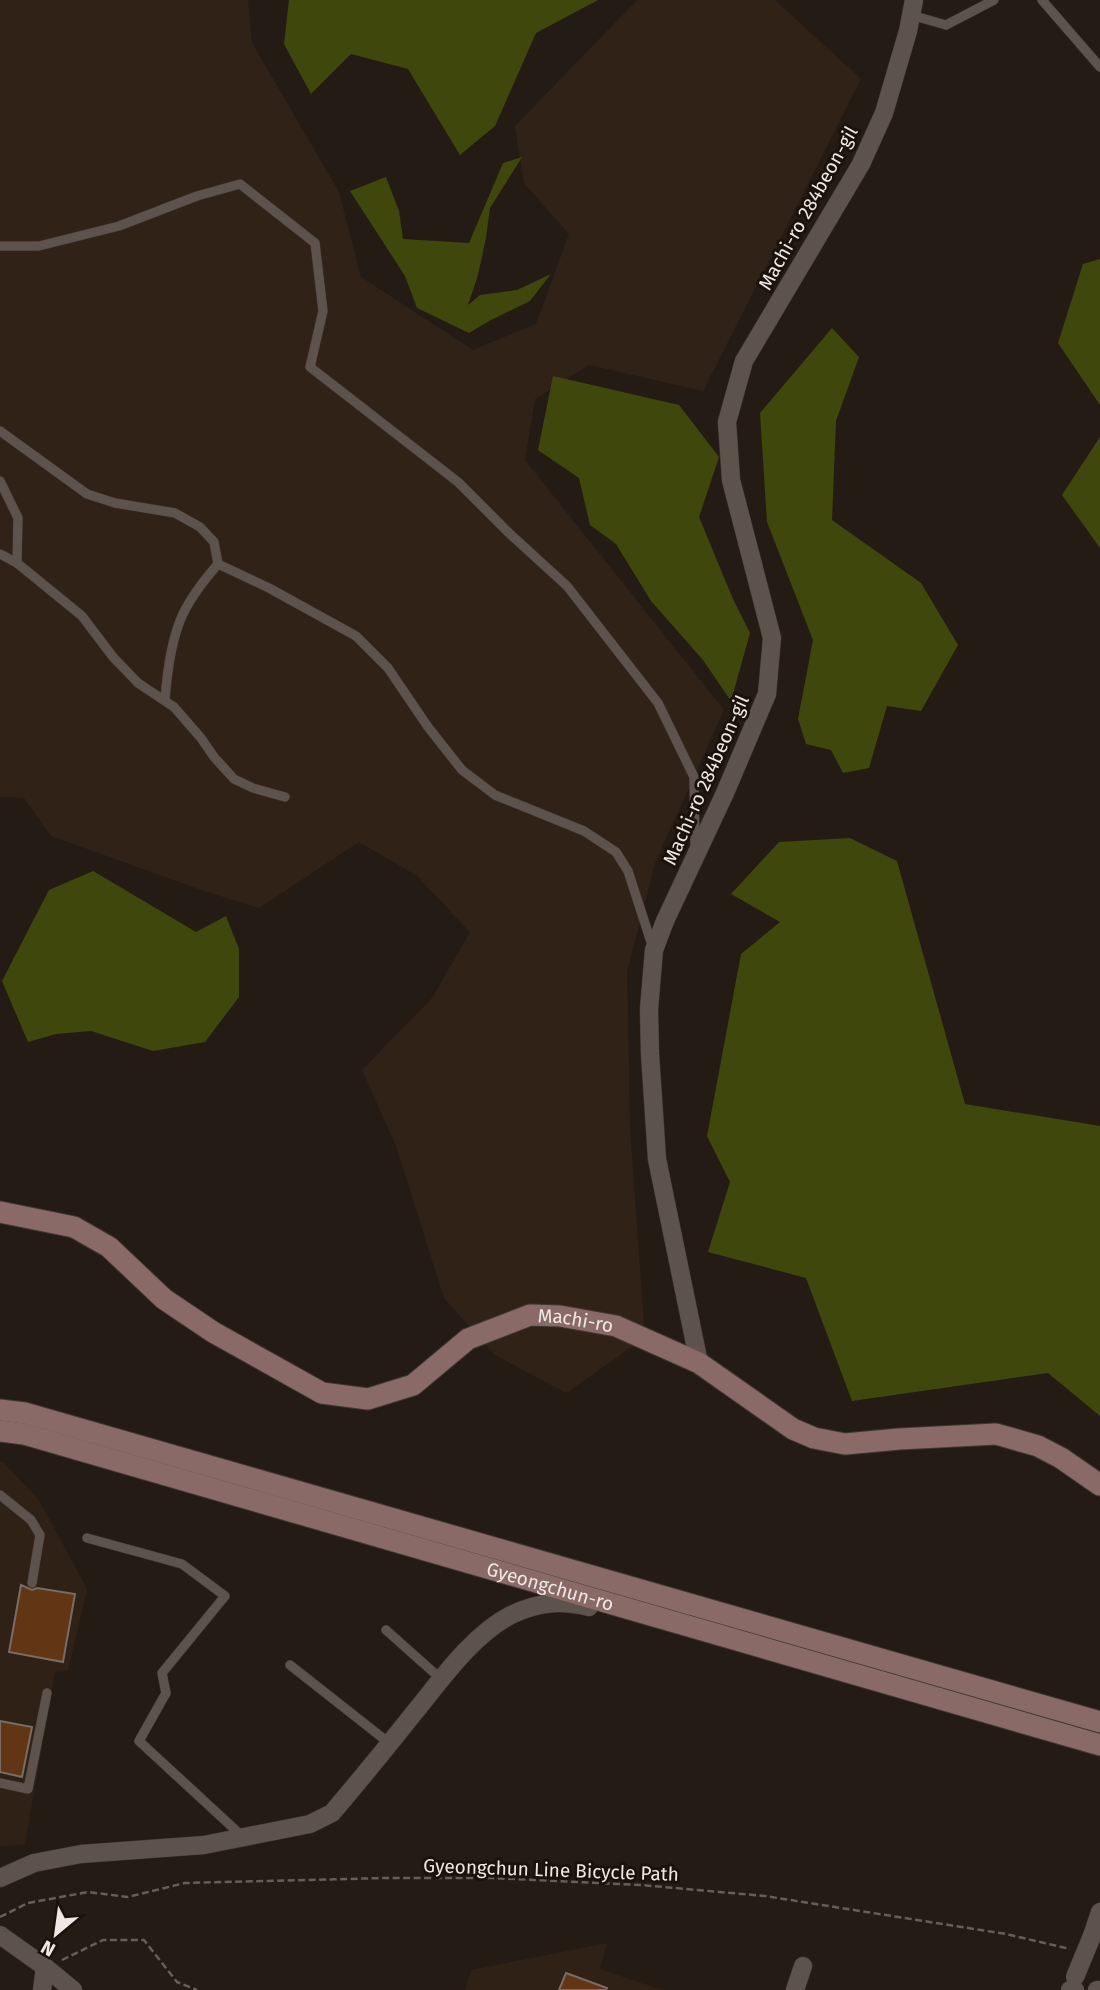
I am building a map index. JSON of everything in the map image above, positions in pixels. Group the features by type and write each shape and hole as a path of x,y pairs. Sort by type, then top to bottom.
{"street":[{"name":"Machi-ro 284beon-gil","path":"699,1363 657,1159 649,1020 654,950 768,694 772,638 731,480 727,422 744,361 865,154 884,113 908,31 912,7"},
{"name":"Machi-ro","path":"0,1212 74,1227 109,1247 164,1299 213,1332 322,1393 368,1399 413,1385 468,1339 530,1315 560,1316 616,1326 699,1363 793,1429 814,1438 845,1444 996,1434 1038,1446 1100,1485"},
{"name":"Gyeongchun-ro","path":"0,1410 25,1413 1100,1722"},
{"name":"Gyeongchun-ro","path":"0,1432 24,1434 1100,1745"},
{"path":"0,1878 34,1863 81,1854 204,1845 310,1824 332,1813 441,1679 484,1633 511,1615 542,1604 569,1602 748,1643"},
{"path":"1021,1722 1100,1759"},
{"path":"0,1889 0,1894"},
{"path":"1072,1987 1100,1912"},
{"path":"0,1935 73,1990"},
{"path":"795,1990 803,1966"},
{"path":"42,1990 45,1967"}],"lane":[{"path":"912,7 946,25 994,0"},
{"path":"1042,0 1100,66"},
{"path":"0,246 39,246 119,226 197,196 240,184 316,243 323,312 310,367 458,482 567,586 659,703 694,777 695,857"},
{"path":"0,431 87,494 115,503 175,513 200,527 214,542 218,564"},
{"path":"0,481 18,518 17,562"},
{"path":"0,554 17,562 82,616 113,657 138,683 174,707 234,779 253,788 285,797"},
{"path":"165,700 167,669 182,615 200,584 218,564"},
{"path":"218,564 269,588 356,636 388,668 428,727 462,770 495,795 583,831 616,852 628,872 654,950"},
{"path":"0,1495 31,1520 40,1535 32,1583"},
{"path":"87,1538 182,1564 225,1596 162,1673 166,1693 139,1741 242,1836"},
{"path":"386,1630 441,1679"},
{"path":"290,1665 389,1743"},
{"path":"0,1783 28,1789 47,1693"}],"path":[{"name":"Gyeongchun Line Bicycle Path","path":"0,1917 28,1903 89,1892 128,1897 185,1883 386,1878 522,1879 641,1885 765,1896 1006,1934 1073,1949"},
{"path":"45,1967 103,1940 144,1940 177,1982 197,1990"}],"shaded area":[{"path":"0,0 248,0 252,43 339,192 361,277 473,350 536,324 569,234 524,183 515,126 637,0 775,0 861,79 703,391 589,365 535,399 525,460 724,710 655,863 627,972 630,1128 645,1338 566,1393 495,1355 444,1298 396,1146 362,1070 432,998 470,932 417,876 359,842 259,908 51,836 24,798 0,797"},
{"path":"0,1462 39,1500 87,1589 68,1671 55,1672 25,1844 0,1847"},
{"path":"607,1943 600,1969 662,1990 465,1990 471,1970"}],"green space":[{"path":"289,0 598,0 536,33 495,126 460,155 408,69 351,54 311,94 284,44"},
{"path":"522,157 490,208 478,275 468,305 480,295 517,290 551,274 530,301 469,333 417,308 405,276 350,191 386,177 399,211 403,239 469,243 503,163"},
{"path":"1100,259 1100,405 1058,343 1083,264"},
{"path":"832,328 859,357 836,421 832,520 921,583 958,645 921,711 887,706 869,768 843,773 831,750 806,744 798,719 813,640 767,522 760,413"},
{"path":"553,376 679,405 719,457 699,517 750,633 731,701 703,660 651,601 616,544 590,525 579,478 538,450"},
{"path":"1100,437 1100,548 1062,495"},
{"path":"850,838 897,861 965,1104 1100,1126 1100,1416 1048,1373 852,1401 806,1278 708,1252 730,1182 707,1136 741,954 780,922 731,894 779,842"},
{"path":"93,871 196,932 226,916 239,949 239,997 205,1042 153,1051 91,1031 56,1034 28,1042 2,981 49,890"}],"building":[{"path":"21,1585 32,1590 37,1588 75,1594 63,1662 9,1652"},
{"path":"0,1721 32,1727 22,1777 0,1772"},
{"path":"566,1973 607,1988 559,1990"}]}
